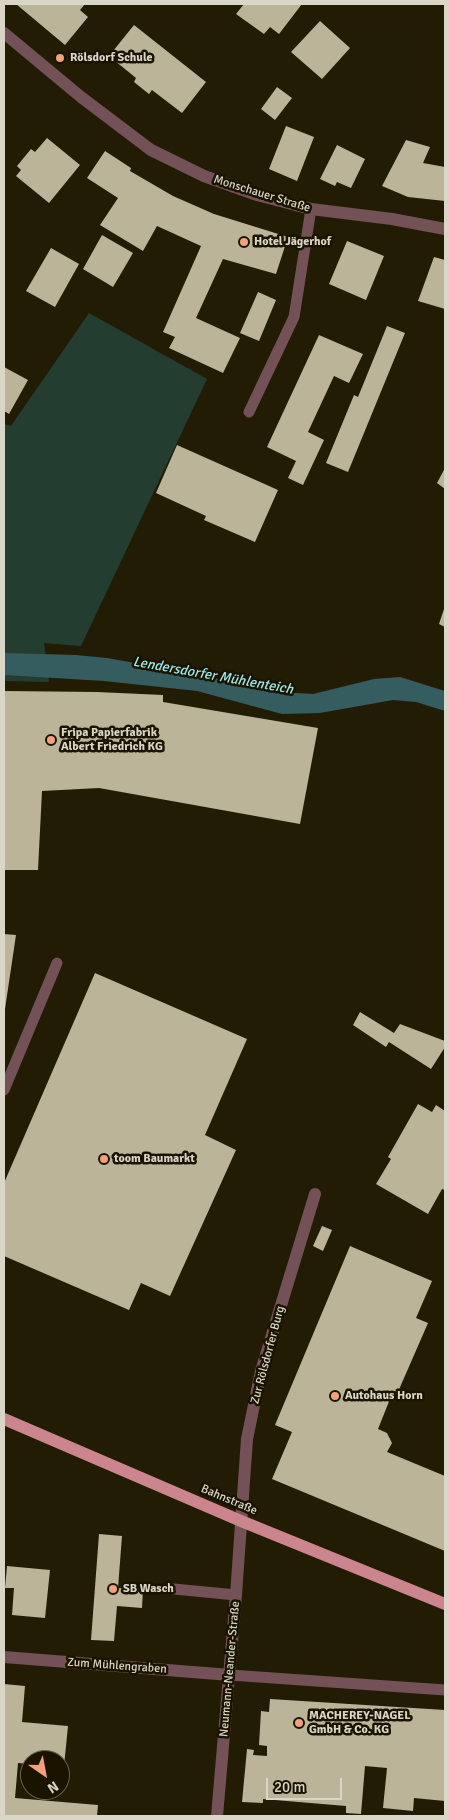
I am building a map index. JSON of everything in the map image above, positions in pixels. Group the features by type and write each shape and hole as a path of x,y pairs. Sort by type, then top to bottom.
{"main road":[{"name":"Bahnstraße","path":"4,1419 241,1521 445,1604"}],"street":[{"name":"Monschauer Straße","path":"4,33 81,98 151,150 204,176 257,195 311,209 445,229"},
{"name":"Zur Rölsdorfer Burg","path":"241,1521 247,1439 261,1371 315,1194"},
{"name":"Neumann-Neander-Straße","path":"217,1816 230,1675 241,1521"},
{"name":"Zum Mühlengraben","path":"4,1657 230,1675"}],"lane":[{"path":"249,412 294,317 311,209"},
{"path":"4,1090 57,964"},
{"path":"174,1589 236,1595"},
{"path":"230,1675 445,1690"}],"green space":[{"path":"89,313 207,379 81,646 44,643 49,682 4,681 4,424 11,426"}],"water":[{"path":"4,653 107,658 191,673 279,692 313,694 374,679 400,677 445,691 445,711 416,702 393,700 320,713 282,714 197,691 104,681 4,675"}],"building":[{"path":"16,4 85,4 80,10 88,17 65,45"},
{"path":"244,4 302,4 279,34 270,27 264,34 236,14"},
{"path":"320,21 350,48 322,79 291,52"},
{"path":"134,25 206,82 182,113 152,90 149,94 134,82 136,78 109,56"},
{"path":"277,87 292,98 275,120 261,109"},
{"path":"286,126 314,137 297,181 269,169"},
{"path":"47,138 80,165 49,203 16,176 21,170 17,166 31,149 35,152"},
{"path":"406,140 430,147 423,163 445,167 445,201 408,197 382,186"},
{"path":"337,145 365,159 351,188 337,182 335,186 320,179"},
{"path":"105,151 131,168 130,171 173,196 214,214 288,237 276,274 223,259 196,318 240,338 223,373 169,348 175,337 163,332 201,246 157,226 143,251 100,225 118,198 87,178"},
{"path":"102,235 133,253 113,287 83,269"},
{"path":"347,241 384,256 366,300 329,284"},
{"path":"51,248 79,264 55,307 26,291"},
{"path":"434,257 445,260 445,309 418,301"},
{"path":"258,292 276,300 259,341 240,333"},
{"path":"387,326 405,333 348,472 326,463 354,395 358,397"},
{"path":"319,335 363,354 349,383 334,376 308,432 324,440 303,485 288,478 296,461 267,447"},
{"path":"4,367 28,380 9,414 4,411"},
{"path":"177,445 278,490 255,542 204,520 206,516 156,493"},
{"path":"445,468 445,489 437,483"},
{"path":"445,606 445,627 439,624"},
{"path":"4,691 163,695 163,702 318,728 300,824 99,788 42,791 38,870 4,870"},
{"path":"4,934 16,935 5,1009 4,1009"},
{"name":"toom Baumarkt","path":"95,973 247,1039 205,1135 236,1150 170,1296 141,1283 129,1310 4,1256 4,1183"},
{"path":"360,1012 394,1033 400,1024 445,1041 445,1047 431,1069 389,1042 386,1047 353,1025"},
{"path":"418,1104 432,1112 436,1105 445,1111 445,1190 442,1189 428,1214 376,1184 391,1159 388,1157"},
{"path":"322,1226 332,1230 323,1251 313,1246"},
{"name":"Autohaus Horn","path":"350,1246 432,1281 416,1318 428,1323 394,1401 390,1399 378,1429 387,1433 392,1443 387,1452 445,1476 445,1551 272,1479 292,1432 275,1425"},
{"name":"SB Wasch","path":"99,1534 122,1536 118,1588 143,1590 142,1608 117,1606 114,1641 91,1640"},
{"path":"7,1566 50,1570 45,1618 12,1615 14,1588 5,1588"},
{"path":"4,1684 25,1686 22,1722 68,1726 66,1750 20,1750 15,1798 20,1800 98,1805 97,1816 4,1816"},
{"path":"270,1699 445,1710 445,1801 414,1798 413,1811 383,1808 387,1768 365,1766 361,1814 346,1813 346,1806 263,1799 263,1803 242,1802 247,1749 254,1750 253,1755 267,1756 267,1746 259,1745 261,1711 269,1712"}],"place":[{"name":"Rölsdorf Schule","path":"60,58"},
{"name":"Hotel Jägerhof","path":"244,242"},
{"name":"Fripa Papierfabrik Albert Friedrich KG","path":"51,740"},
{"name":"toom Baumarkt","path":"104,1159"},
{"name":"Autohaus Horn","path":"335,1396"},
{"name":"SB Wasch","path":"113,1589"},
{"name":"MACHEREY-NAGEL GmbH & Co. KG","path":"299,1723"}],"water label":[{"name":"Lendersdorfer Mühlenteich","path":"213,676"}]}
